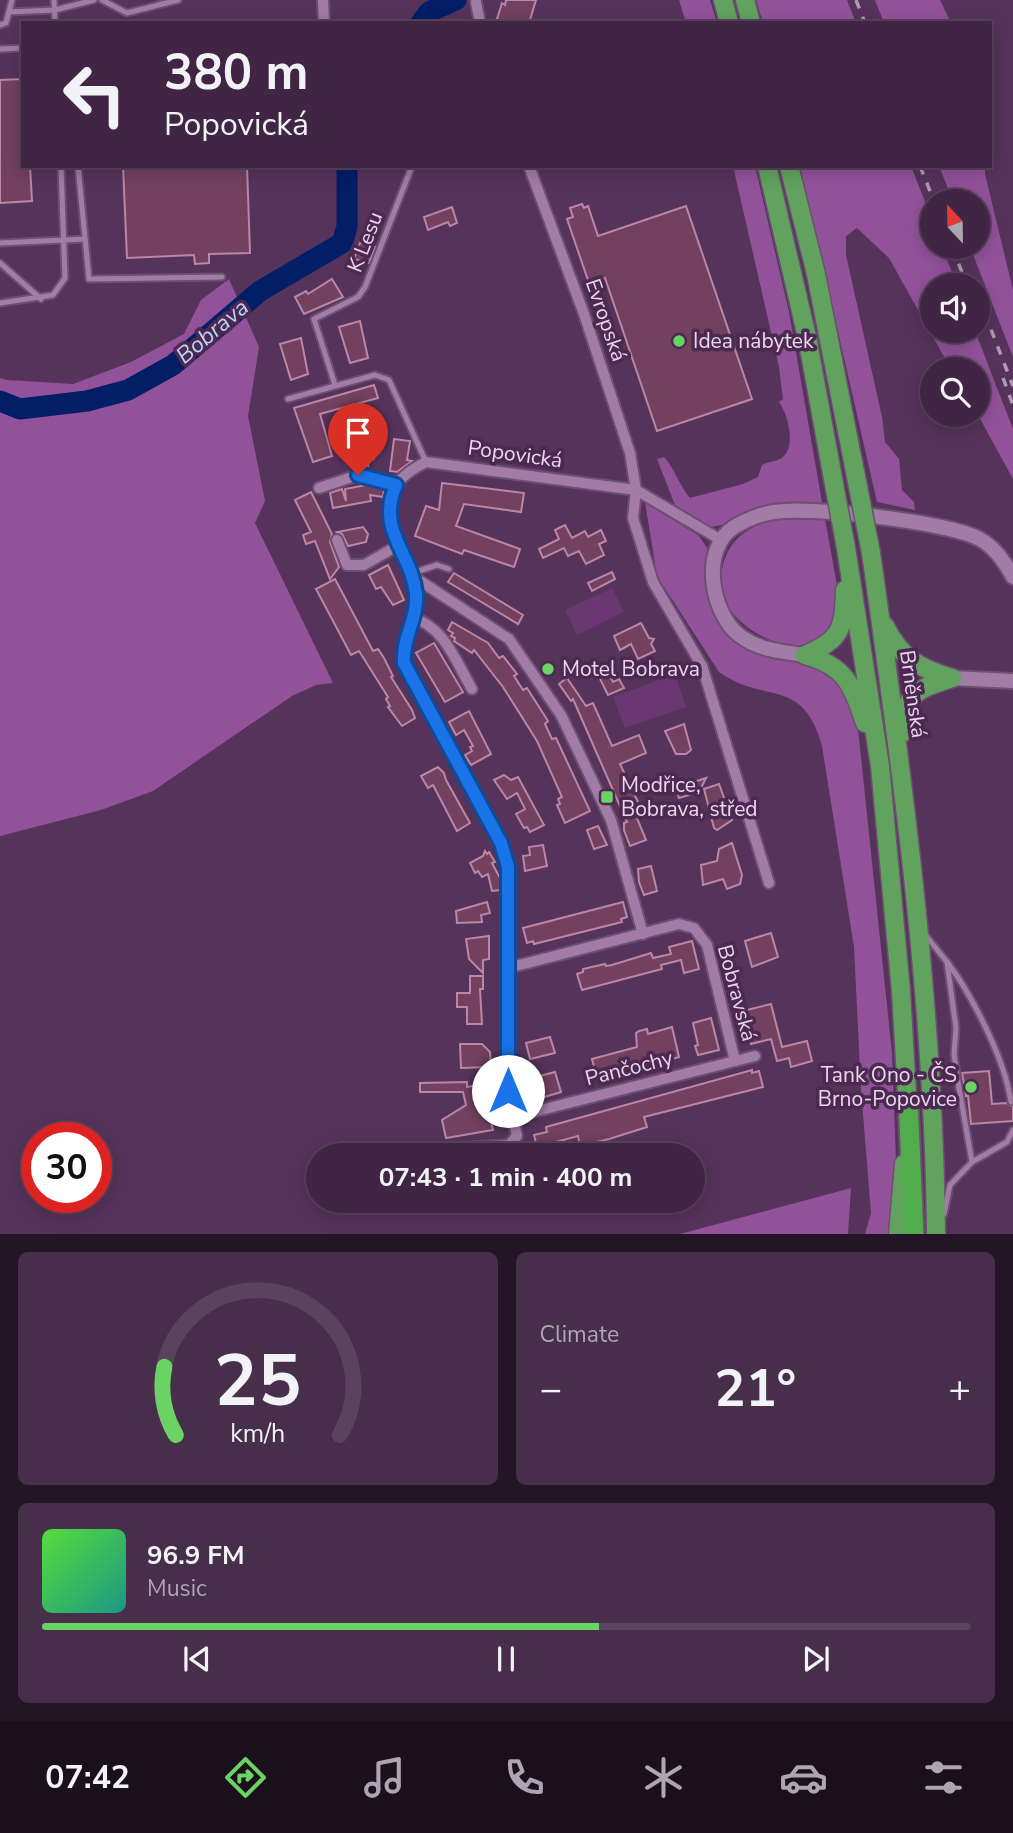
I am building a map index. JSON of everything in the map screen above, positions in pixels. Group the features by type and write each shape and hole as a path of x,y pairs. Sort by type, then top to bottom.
{"highway":[{"path":"723,0 728,21"},
{"path":"745,0 750,21"},
{"name":"Brněnská","path":"767,168 807,337 846,548 880,766 908,1099 898,1234"},
{"name":"Brněnská","path":"790,168 816,274 871,553 902,785 916,923 935,1130 939,1234"},
{"path":"805,655 831,643 839,632 845,607 846,548"},
{"path":"879,613 902,654 934,673 952,678"},
{"path":"805,655 830,664 847,680 857,699 880,766"},
{"path":"902,785 904,714 907,703 922,688 952,678"},
{"path":"908,1099 914,1234"}],"street":[{"path":"323,0 324,21"},
{"path":"476,2 480,21"},
{"name":"Evropská","path":"530,168 584,314 630,453 636,490"},
{"path":"426,462 408,472 396,485 390,516 397,546 413,575 416,605 404,648 406,669 501,843 508,867 508,1091 517,1136 511,1143"},
{"name":"Popovická","path":"426,462 636,490"},
{"path":"319,488 358,475 396,485"},
{"path":"721,540 636,490 634,517 653,582 702,666 769,883"},
{"path":"805,655 776,651 754,644 738,634 729,624 715,585 715,556 721,540 739,524 772,513 799,511 926,525 978,538 994,550 1013,577"},
{"path":"337,540 347,565 364,565 397,546"},
{"path":"413,575 509,639 561,715 611,820 643,934 508,968"},
{"path":"413,618 431,625 439,634 472,689"},
{"path":"952,678 1013,681"},
{"name":"Bobravská","path":"643,934 679,925 695,928 707,945 735,1061"},
{"name":"Pančochy","path":"513,1117 755,1056"}],"lane":[{"path":"0,25 6,23 12,0"},
{"path":"54,0 55,21"},
{"path":"9,12 55,10 94,0"},
{"path":"102,0 127,13 178,0"},
{"path":"0,49 21,48"},
{"path":"0,303 41,299 53,295 65,278 61,168"},
{"path":"78,168 89,279 222,277"},
{"name":"K Lesu","path":"335,385 314,319 358,297 365,287 411,168"},
{"path":"0,243 85,239"},
{"path":"0,263 41,299"},
{"path":"288,399 375,375 389,380 426,462"},
{"path":"413,575 437,565 449,569"},
{"path":"916,923 969,994 1004,1073 1011,1102"},
{"path":"947,962 956,1028 954,1054 972,1162"},
{"path":"939,1234 950,1185 972,1162 1007,1142 1013,1130"}],"shaded area":[{"path":"679,0 710,0 716,21 685,21"},
{"path":"756,0 847,0 855,21 762,21"},
{"path":"875,0 940,0 950,21 883,21"},
{"path":"733,168 755,168 789,312 823,508 710,527 675,505 657,459 664,457 690,498 743,484 758,477 762,465 783,457 789,445 788,422 779,402 783,399 779,367"},
{"path":"800,168 912,168 920,189 920,259 947,259 952,273 920,273 920,314 889,258 857,228 846,236 846,255 882,417 885,442 899,459 902,490 914,502 915,510 877,502"},
{"path":"940,168 985,168 989,189 948,189"},
{"path":"990,195 1013,290 1013,357 990,298 990,273 980,273 975,259 990,259"},
{"path":"229,279 259,347 248,416 265,501 255,523 333,683 316,685 292,696 153,791 101,810 0,836 0,378 73,384 131,362 184,334 201,300"},
{"path":"936,343 980,343 985,357 944,357"},
{"path":"990,370 1013,429 1013,479 985,427 990,427"},
{"path":"645,502 699,536 707,548 709,595 759,652 811,664 836,676 857,719 892,1053 897,1188 891,1234 865,1234 871,1213 854,947 822,746 814,724 793,701 736,682 719,672 657,576"},
{"path":"800,516 825,519 841,607 835,631 803,648 769,640 746,626 730,610 722,584 725,558 740,536 763,523"},
{"path":"612,588 624,612 577,635 565,610"},
{"path":"675,674 686,707 625,728 613,697"},
{"path":"851,1188 848,1234 680,1234"}],"building":[{"path":"506,0 536,0 530,21 497,19 502,3 505,5"},
{"path":"21,79 21,168 30,168 32,201 0,203 0,80"},
{"path":"123,168 247,168 250,253 209,254 209,263 195,264 194,255 127,258"},
{"name":"Idea nábytek","path":"582,204 584,208 588,206 598,236 686,206 752,399 657,431 605,278 589,283 567,219 573,217 570,208"},
{"path":"452,207 457,223 450,226 448,222 428,230 424,217"},
{"path":"360,243 375,247 369,263 354,259"},
{"path":"332,279 343,297 304,314 295,297 306,291 308,294"},
{"path":"360,321 368,358 350,363 339,327"},
{"path":"301,338 308,374 291,380 280,344"},
{"path":"374,385 378,398 320,414 332,456 313,462 294,408"},
{"path":"357,426 373,428 371,444 375,445 374,459 369,458 368,466 352,464 353,439 356,439"},
{"path":"394,439 410,441 407,460 412,461 397,472 390,471"},
{"path":"442,483 524,493 521,512 464,504 456,526 520,549 514,567 464,550 462,554 415,536 426,506 439,510"},
{"path":"366,485 384,490 383,497 370,495 371,501 333,508 330,493 342,489 346,501 345,489"},
{"path":"311,492 332,534 330,542 339,567 330,579 315,541 306,544 303,535 311,532 295,500"},
{"path":"565,525 572,538 585,531 588,537 601,530 606,541 599,544 604,555 586,564 579,551 568,556 564,548 543,558 539,549 559,539 555,530"},
{"path":"363,527 368,534 366,542 348,546 342,534 337,532"},
{"path":"388,565 404,600 393,605 381,587 376,589 369,575"},
{"path":"612,572 615,579 592,591 588,583"},
{"path":"454,573 523,615 518,624 448,582"},
{"path":"335,579 373,651 378,649 384,658 393,676 391,677 412,710 415,718 402,726 388,707 388,697 359,651 351,655 316,589"},
{"path":"452,622 488,643 499,658 503,656 517,674 514,676 523,690 527,688 548,721 545,724 552,739 556,738 590,811 565,823 557,805 560,804 558,799 562,797 537,741 503,687 474,650 472,653 454,641 455,638 451,636 453,633 448,630"},
{"path":"641,623 649,638 654,639 651,644 655,651 638,659 631,644 620,650 614,636"},
{"path":"434,643 463,692 445,702 416,653"},
{"path":"608,672 613,682 619,679 624,688 608,695 599,677"},
{"path":"567,678 586,706 593,703 612,746 639,735 646,753 620,764 639,804 632,806 646,840 630,846 624,830 624,823 627,822 573,699 571,701 559,684"},
{"path":"469,711 491,754 471,765 465,755 472,751 470,747 473,746 464,730 456,735 449,722"},
{"path":"684,724 691,750 686,754 676,754 665,731"},
{"path":"438,767 444,773 470,823 457,831 433,785 428,788 421,776"},
{"path":"504,775 511,780 518,777 544,825 530,832 527,827 524,828 516,814 525,809 517,793 507,799 494,780"},
{"path":"706,778 699,792 679,798 676,788"},
{"path":"719,784 732,820 717,830 714,828 704,789"},
{"path":"598,826 607,845 594,849 587,830"},
{"path":"732,843 742,875 740,884 727,889 723,879 703,885 701,865 717,861 719,849"},
{"path":"543,845 547,866 525,871 523,856 530,855 529,847"},
{"path":"485,851 487,854 489,852 495,862 492,863 500,878 500,890 492,891 488,874 482,877 478,871 475,873 470,863 483,856"},
{"path":"651,866 657,891 644,895 638,869"},
{"path":"487,902 490,913 481,915 482,922 457,923 456,911"},
{"path":"623,902 627,917 621,919 622,922 534,944 533,941 527,943 523,928"},
{"path":"771,933 778,957 752,967 745,941"},
{"path":"489,936 489,959 483,960 483,973 469,959 466,939"},
{"path":"692,941 699,969 684,973 681,960 661,965 662,969 582,990 577,974 583,972 583,969 612,965 651,953 653,958 671,954 669,947"},
{"path":"470,976 483,976 483,989 480,989 482,1024 467,1024 467,1007 457,1007 457,993 470,993"},
{"path":"771,1004 782,1047 807,1041 812,1061 791,1067 789,1058 777,1061 771,1039 751,1044 746,1025 739,1027 737,1016 743,1014 743,1011"},
{"path":"711,1018 719,1050 698,1055 693,1023"},
{"path":"672,1027 679,1057 645,1066 643,1062 603,1075 596,1074 592,1059 637,1047 636,1033 639,1031 647,1029 648,1034"},
{"path":"550,1037 555,1053 530,1059 526,1043"},
{"path":"460,1044 482,1044 490,1052 491,1067 461,1068"},
{"path":"752,1070 752,1073 759,1071 763,1087 644,1117 647,1127 592,1143 579,1143 578,1136 556,1143 536,1143 534,1135 547,1132 546,1127"},
{"path":"989,1071 992,1104 1006,1103 1013,1107 1013,1121 971,1124 962,1073"},
{"path":"555,1072 561,1092 541,1098 539,1092 533,1093 530,1083 537,1081 536,1077"},
{"path":"467,1082 467,1087 482,1084 493,1130 446,1138 442,1120 466,1105 463,1092 420,1092 420,1083"}],"waterway":[{"name":"Bobrava","path":"422,21 429,12 456,0"},
{"name":"Bobrava","path":"0,401 20,409 87,401 128,390 173,365 260,291 342,243 347,227 347,168"}],"railway":[{"path":"856,0 864,21"},
{"path":"921,168 929,189"},
{"path":"957,259 962,273"},
{"path":"990,327 1013,386"},
{"path":"1003,378 1013,405"}],"place":[{"name":"Idea nábytek","path":"679,341"},
{"name":"Motel Bobrava","path":"548,669"},
{"name":"Modřice, Bobrava, střed","path":"607,797"},
{"name":"Tank Ono - ČS Brno-Popovice","path":"971,1087"}],"route":[{"path":"358,475 396,485 391,501 391,526 395,541 414,577 416,596 404,648 404,663 409,677 501,843 508,867 508,1091"}]}
